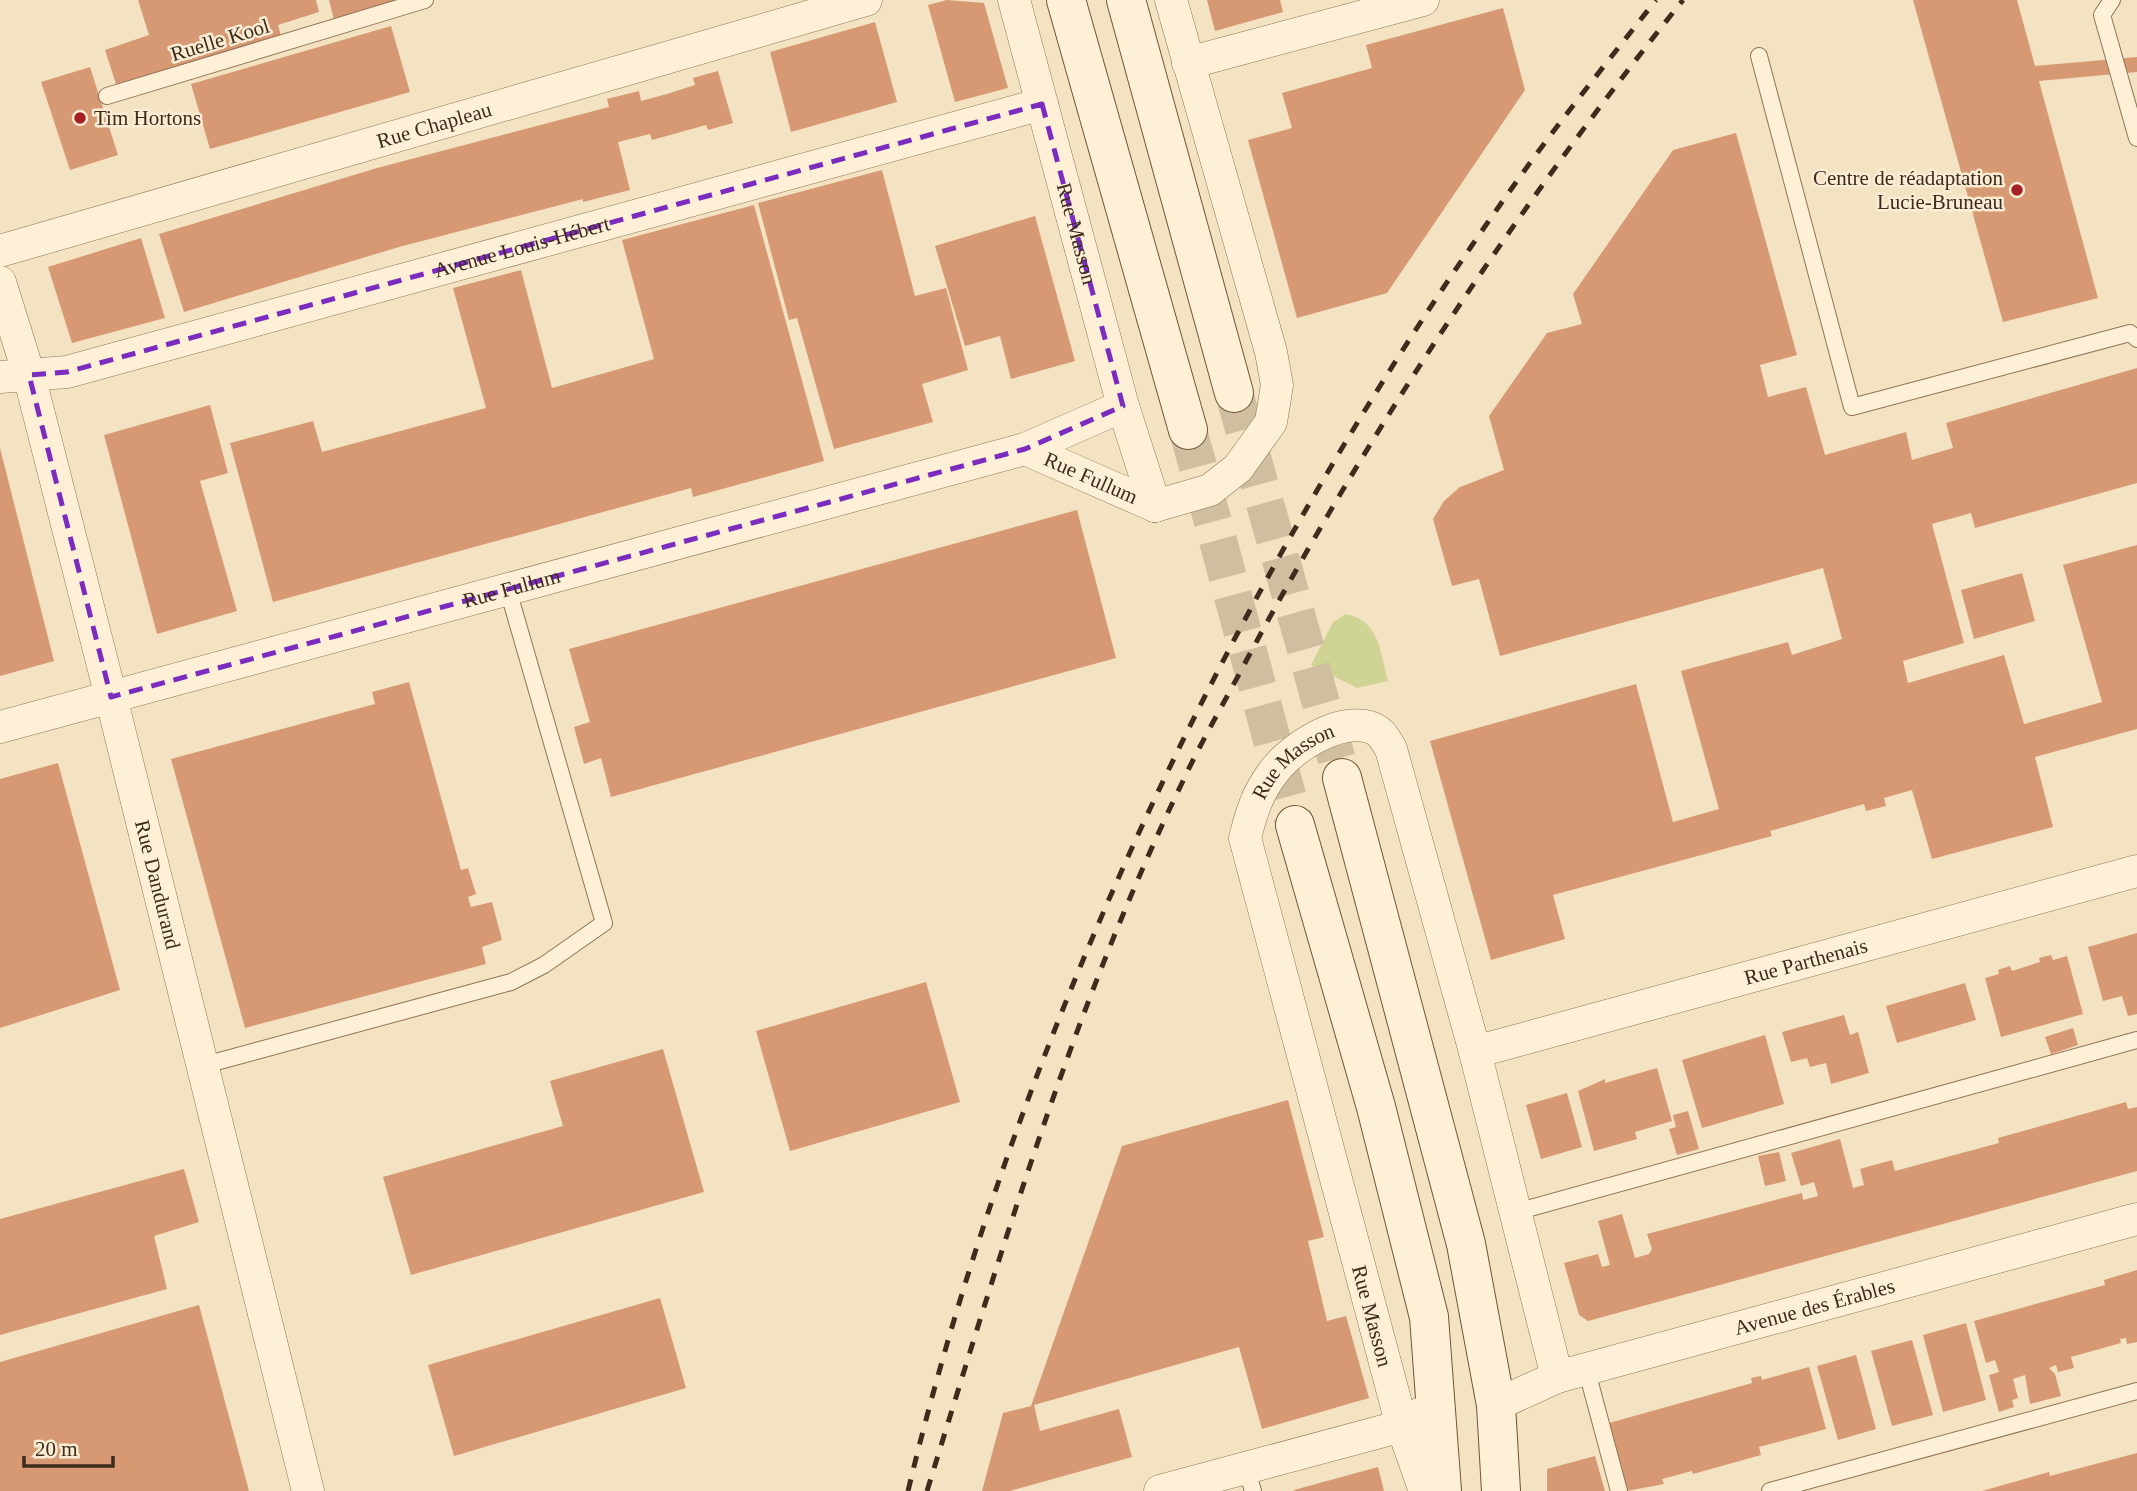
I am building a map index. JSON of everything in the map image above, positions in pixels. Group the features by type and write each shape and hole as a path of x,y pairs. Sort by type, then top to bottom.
{"street":[{"name":"Rue Chapleau","path":"0,251 866,0"},
{"name":"Rue Masson","path":"1014,0 1123,406 1155,506"},
{"path":"1066,0 1188,430"},
{"path":"1126,0 1234,393"},
{"path":"1155,506 1210,490 1238,468 1271,422 1277,385 1171,0"},
{"path":"1188,63 1423,0"},
{"name":"Avenue Louis-Hébert","path":"14,376 67,372 1042,104"},
{"name":"Rue Dandurand","path":"0,282 14,376 111,697 308,1491"},
{"name":"Rue Fullum","path":"0,727 1026,449 1123,406"},
{"name":"Rue Fullum","path":"1026,449 1155,506"},
{"name":"Rue Masson","path":"1425,1491 1402,1426 1245,838 1254,802 1273,772 1299,745 1341,728 1368,726 1382,734 1391,749 1475,1052 1516,1212 1572,1372"},
{"name":"Rue Masson","path":"1342,778 1466,1244 1496,1405 1502,1491"},
{"name":"Rue Masson","path":"1295,825 1376,1107 1429,1317 1442,1491"},
{"name":"Rue Parthenais","path":"1475,1052 2137,871"},
{"name":"Avenue des Érables","path":"1496,1405 1572,1372 2137,1219"},
{"path":"1160,1491 1249,1479 1402,1426 1436,1402"}],"lane":[{"name":"Ruelle Kool","path":"107,96 425,0"},
{"path":"2112,0 2102,15 2137,138"},
{"path":"1759,56 1852,407 2130,333 2137,340"},
{"path":"201,1066 511,982 544,965 604,923 508,590"},
{"path":"1516,1212 2137,1040"},
{"path":"1572,1372 1619,1491"},
{"path":"1770,1491 2137,1391"}],"highlighted area":[{"path":"1042,104 1123,406 1025,449 111,697 29,375 67,372"}],"green space":[{"path":"1346,614 1366,623 1372,631 1377,639 1388,681 1357,688 1311,665 1333,622"}],"building":[{"path":"138,0 316,0 319,12 278,25 281,36 117,87 105,50 149,35"},
{"path":"329,0 395,0 395,1 334,20"},
{"path":"947,0 984,3 1008,88 955,102 928,5"},
{"path":"1207,0 1280,0 1283,12 1215,31"},
{"name":"Centre de réadaptation Lucie-Bruneau","path":"1913,0 2017,0 2035,66 2137,57 2137,72 2039,81 2098,298 2003,322"},
{"path":"1503,8 1525,90 1387,293 1297,318 1248,140 1292,128 1282,93 1372,68 1366,45"},
{"path":"875,22 897,102 791,132 770,52"},
{"path":"391,26 410,92 210,149 191,84"},
{"name":"Tim Hortons","path":"90,67 118,155 70,170 41,82"},
{"path":"718,71 733,123 708,130 706,125 652,140 650,134 618,142 630,190 583,202 583,199 399,247 184,312 159,234 377,168 609,107 607,99 639,91 641,101 667,94 695,85 693,78"},
{"path":"1736,133 1797,355 1760,365 1768,397 1806,387 1825,455 1906,432 1912,460 1953,448 1946,423 2137,368 2137,483 1975,528 1971,513 1932,524 1964,643 1903,661 1908,683 2004,655 2024,724 2102,702 2063,565 2137,545 2137,729 2035,757 2053,827 1932,859 1912,790 1884,798 1886,806 1866,811 1864,804 1770,831 1772,836 1553,895 1565,939 1491,960 1430,741 1636,684 1673,822 1719,809 1681,671 1788,642 1792,655 1842,639 1823,568 1500,656 1479,579 1452,586 1433,519 1444,501 1460,487 1504,470 1489,416 1547,333 1582,324 1573,294 1673,150"},
{"path":"882,170 915,296 946,288 968,370 922,384 933,422 834,449 797,318 789,320 758,203"},
{"path":"754,205 824,461 693,497 691,488 273,602 230,443 313,421 322,452 486,408 453,288 521,270 552,388 654,359 622,240"},
{"path":"1035,216 1075,361 1011,379 1000,336 965,346 935,246"},
{"path":"141,238 165,318 72,343 48,267"},
{"path":"210,405 228,473 200,481 237,611 157,634 104,435"},
{"path":"0,448 54,661 0,676"},
{"path":"1077,510 1116,658 611,797 601,758 584,764 574,727 590,722 569,649"},
{"path":"2022,573 2035,621 1974,639 1961,590"},
{"path":"409,682 461,870 468,868 476,894 468,897 471,907 492,902 502,940 482,947 486,964 245,1028 171,759 375,704 372,692"},
{"path":"58,763 120,990 0,1028 0,779"},
{"path":"2137,933 2137,1014 2128,1016 2122,996 2103,1001 2088,947"},
{"path":"2051,955 2053,960 2067,956 2083,1014 2001,1037 1985,978 1999,974 1998,970 2010,966 2012,971 2040,962 2039,958"},
{"path":"926,982 960,1102 790,1151 756,1031"},
{"path":"1965,983 1976,1020 1897,1043 1886,1006"},
{"path":"1844,1015 1850,1035 1858,1032 1869,1073 1831,1084 1826,1063 1810,1067 1807,1058 1791,1062 1782,1032"},
{"path":"2073,1028 2078,1045 2051,1054 2045,1037"},
{"path":"1765,1035 1784,1104 1702,1128 1682,1060"},
{"path":"663,1049 704,1192 411,1275 383,1177 563,1126 550,1081"},
{"path":"1657,1068 1672,1121 1635,1132 1637,1139 1594,1151 1578,1091 1605,1079 1605,1083"},
{"path":"1567,1093 1582,1147 1541,1159 1526,1105"},
{"path":"1288,1100 1324,1237 1308,1241 1327,1321 1346,1316 1369,1398 1262,1429 1239,1347 1034,1405 1040,1431 1119,1409 1132,1457 1010,1491 982,1491 1003,1413 1031,1406 1122,1146"},
{"path":"2126,1102 2128,1109 2137,1107 2137,1171 1588,1321 1579,1315 1564,1263 1598,1254 1602,1267 1610,1265 1598,1221 1622,1214 1635,1258 1649,1254 1652,1249 1647,1234 1802,1193 1803,1200 1818,1196 1814,1182 1801,1186 1791,1153 1840,1139 1853,1188 1864,1185 1860,1169 1892,1160 1895,1171 1999,1143 1998,1138"},
{"path":"1688,1111 1699,1149 1677,1155 1669,1129 1676,1127 1673,1115"},
{"path":"1779,1152 1786,1181 1765,1186 1758,1156"},
{"path":"184,1169 199,1222 154,1236 167,1289 0,1335 0,1219"},
{"path":"2137,1270 2137,1342 2127,1344 2126,1338 2120,1339 2121,1343 2071,1357 2074,1368 2058,1372 2056,1365 2049,1368 2055,1374 2061,1396 2030,1404 2025,1375 2013,1379 2018,1398 2012,1400 2014,1407 1999,1412 1989,1375 1999,1372 1995,1360 1986,1363 1974,1321 2105,1285 2104,1280"},
{"path":"660,1298 686,1388 454,1456 428,1365"},
{"path":"199,1305 249,1491 0,1491 0,1362"},
{"path":"1966,1323 1986,1400 1943,1412 1923,1335"},
{"path":"1912,1340 1933,1415 1892,1426 1871,1351"},
{"path":"1856,1355 1876,1429 1838,1440 1817,1366"},
{"path":"1809,1367 1826,1429 1759,1447 1761,1455 1693,1474 1692,1471 1662,1479 1664,1484 1627,1491 1609,1423 1752,1383 1751,1378 1761,1376 1762,1380"},
{"path":"2137,1453 2137,1491 1982,1491 2049,1472 2050,1476"},
{"path":"1595,1456 1605,1491 1547,1491 1547,1469"},
{"path":"1378,1467 1384,1491 1294,1491 1294,1490"}],"tunnel":[{"path":"1234,393 1342,778"},
{"path":"1188,430 1295,825"}],"railway":[{"path":"908,1491 955,1318 1011,1146 1077,975 1151,808 1232,643 1321,484 1416,329 1517,181 1656,0"},
{"path":"927,1491 1011,1221 1073,1043 1143,868 1197,753 1343,490 1449,321 1562,158 1683,0"}],"place":[{"name":"Tim Hortons","path":"80,118"},
{"name":"Centre de réadaptation Lucie-Bruneau","path":"2017,190"}]}
